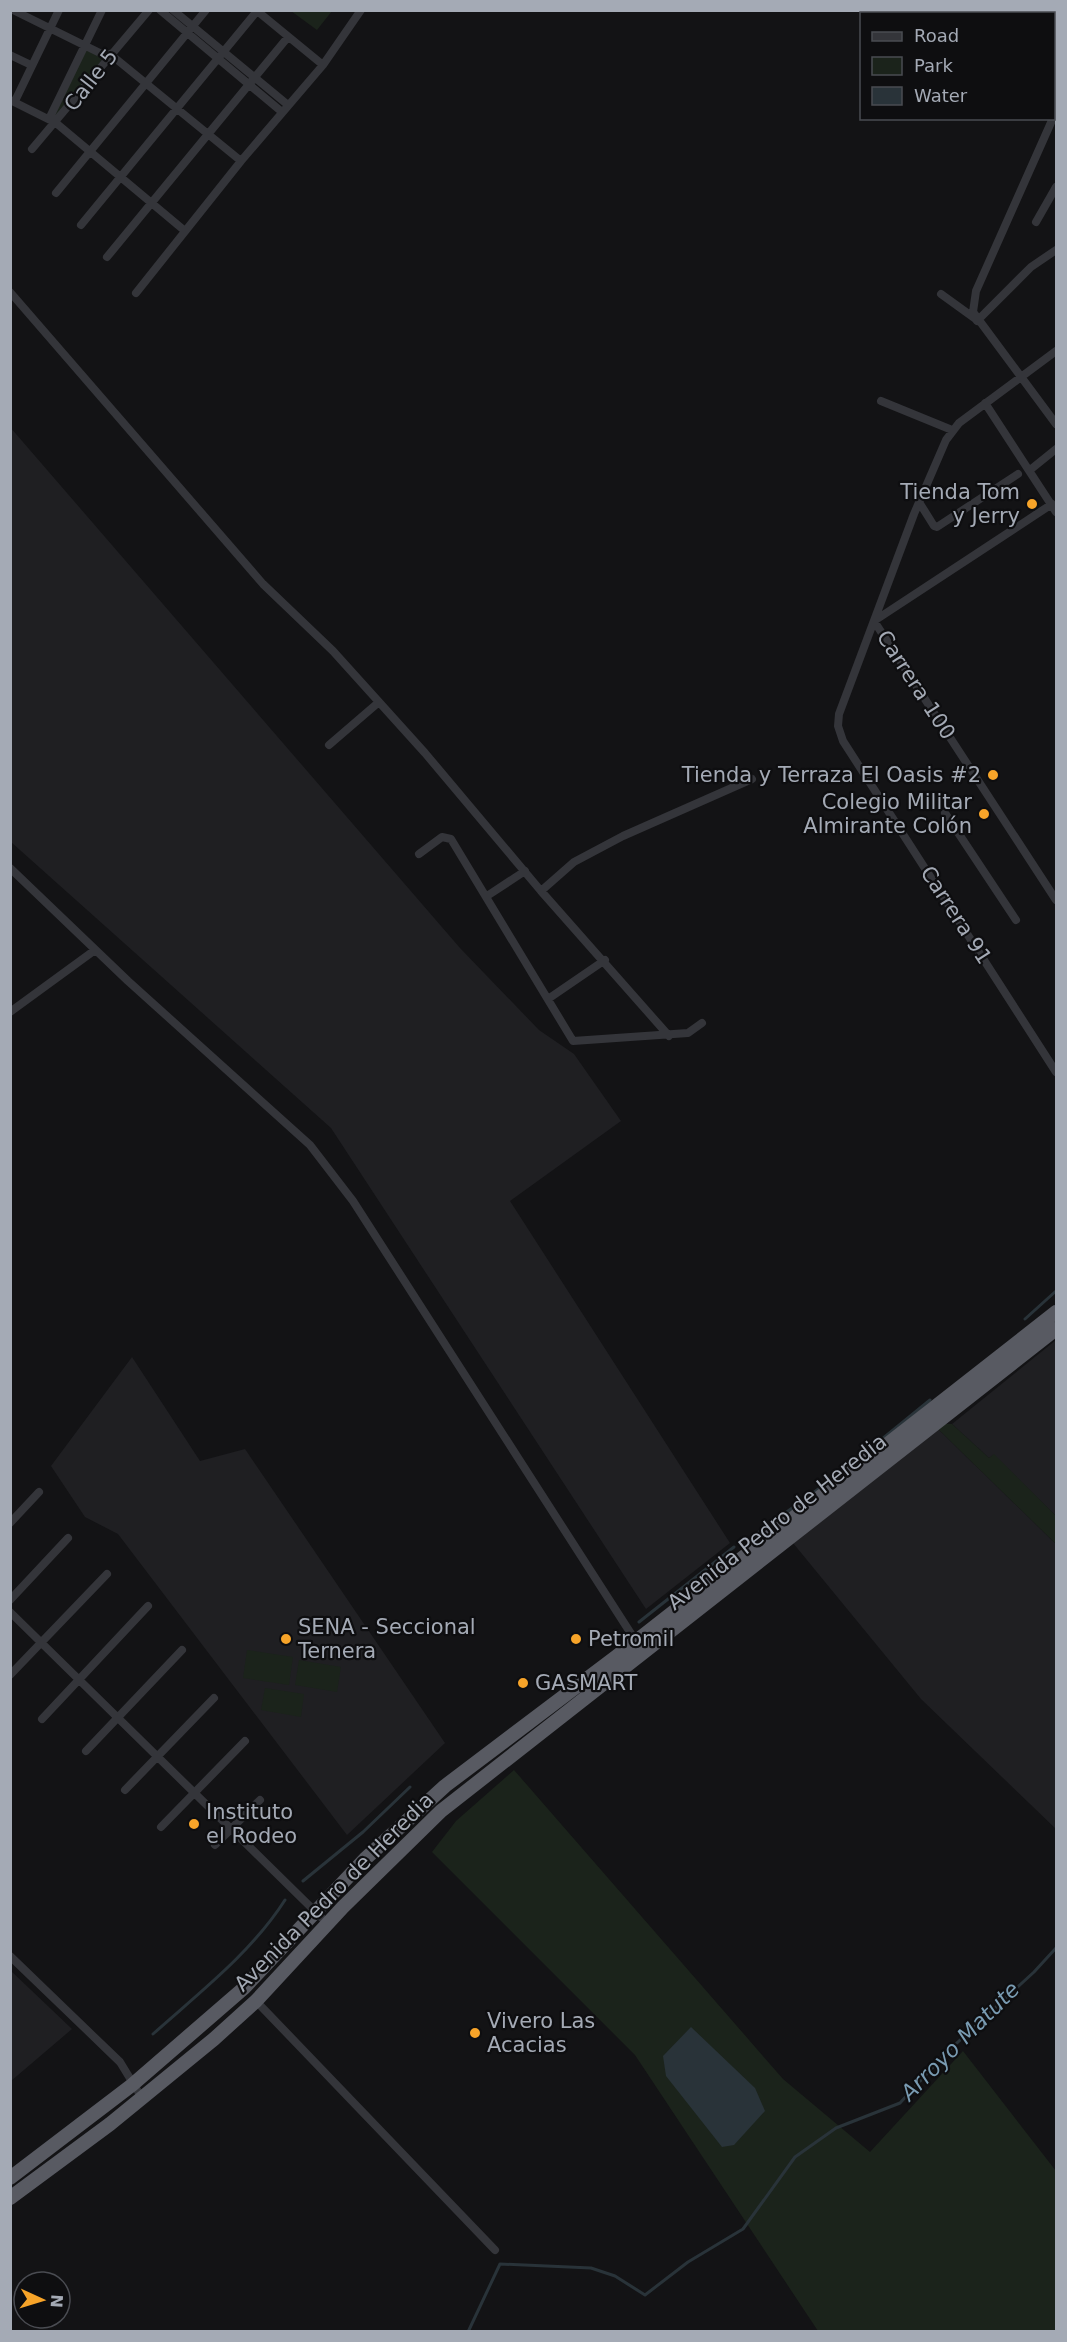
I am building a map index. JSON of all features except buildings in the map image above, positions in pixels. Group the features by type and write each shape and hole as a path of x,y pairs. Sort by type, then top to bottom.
{"highway":[{"name":"Avenida Pedro de Heredia","path":"10,2178 132,2085 244,1988 364,1858 438,1792 1056,1312"},
{"name":"Avenida Pedro de Heredia","path":"10,2198 142,2098 256,2001 327,1923 433,1818 645,1654 1056,1329"}],"street":[{"path":"13,10 109,55 147,82 241,161"},
{"path":"58,10 13,101 52,121 122,176 186,231"},
{"path":"52,121 102,10"},
{"name":"Calle 5","path":"32,149 52,121 149,10"},
{"path":"160,10 190,30 285,108"},
{"path":"173,10 190,30"},
{"path":"56,193 206,10"},
{"path":"136,293 241,161 322,65 362,10"},
{"path":"81,225 256,11 322,65"},
{"path":"107,258 288,37"},
{"path":"10,55 31,65"},
{"path":"1052,120 976,291 973,312 977,321 1056,424"},
{"path":"1036,222 1056,187"},
{"path":"977,321 1032,267 1056,250"},
{"path":"10,292 263,584 333,651 379,702 669,1036"},
{"path":"941,294 977,321"},
{"path":"874,621 918,502 952,430 1056,351"},
{"path":"881,401 952,430"},
{"path":"874,621 1054,508 985,403"},
{"path":"1030,470 1056,449"},
{"path":"918,502 934,526 938,527 1018,474"},
{"name":"Carrera 91","path":"874,621 839,714 838,726 843,741 1056,1072"},
{"name":"Carrera 100","path":"874,621 1056,900"},
{"path":"329,745 379,702"},
{"path":"541,891 574,862 623,836 752,779"},
{"path":"945,813 1016,920"},
{"path":"419,854 442,837 447,836 452,840 573,1041 669,1036 688,1033 702,1023"},
{"path":"10,868 95,950 310,1145 353,1201 645,1654"},
{"path":"487,896 525,871"},
{"path":"10,1012 95,950"},
{"path":"548,999 605,960"},
{"path":"10,1523 39,1492"},
{"path":"10,1600 68,1538"},
{"path":"10,1675 107,1574"},
{"path":"42,1719 148,1606"},
{"path":"10,1612 327,1923"},
{"path":"86,1750 182,1650"},
{"path":"125,1790 214,1698"},
{"path":"161,1827 245,1741"},
{"path":"215,1845 260,1800"},
{"path":"10,1956 120,2062 142,2098"},
{"path":"256,2001 495,2250"}],"shaded area":[{"path":"10,427 460,948 539,1030 574,1054 621,1121 510,1201 730,1543 646,1609 331,1128 11,842"},
{"path":"1056,1340 1056,1516 994,1455 989,1458 952,1424"},
{"name":"SENA - Seccional Ternera","path":"132,1357 200,1461 245,1449 445,1743 347,1835 118,1534 85,1517 51,1466"},
{"path":"938,1429 1056,1544 1056,1829 921,1699 793,1543"},
{"path":"10,1970 72,2029 11,2081 10,2081"}],"green space":[{"path":"291,11 332,11 317,30"},
{"path":"87,48 104,57 58,116 53,115"},
{"path":"945,1424 952,1424 989,1458 994,1454 1056,1516 1056,1544 938,1429"},
{"path":"247,1650 293,1657 289,1685 243,1678"},
{"path":"299,1660 341,1667 337,1692 295,1685"},
{"path":"265,1688 304,1694 301,1717 261,1710"},
{"path":"514,1770 783,2079 870,2152 963,2051 1056,2171 1056,2331 818,2331 635,2055 432,1852 456,1821"}],"water":[{"path":"691,2027 755,2088 765,2111 734,2145 722,2147 666,2076 663,2056"}],"waterway":[{"path":"1025,1319 1056,1291"},
{"path":"860,1457 930,1400"},
{"path":"748,1540 824,1485"},
{"path":"639,1622 734,1547"},
{"path":"303,1881 363,1832 410,1787"},
{"path":"153,2034 241,1955 285,1900"},
{"name":"Arroyo Matute","path":"468,2332 500,2264 591,2268 615,2276 645,2295 688,2262 743,2229 795,2157 836,2128 900,2103 946,2053 1034,1972 1056,1948"}],"place":[{"name":"Tienda Tom y Jerry","path":"1032,504"},
{"name":"Tienda y Terraza El Oasis #2","path":"993,775"},
{"name":"Colegio Militar Almirante Colón","path":"984,814"},
{"name":"SENA - Seccional Ternera","path":"286,1639"},
{"name":"Petromil","path":"576,1639"},
{"name":"GASMART","path":"523,1683"},
{"name":"Instituto el Rodeo","path":"194,1824"},
{"name":"Vivero Las Acacias","path":"475,2033"}]}
